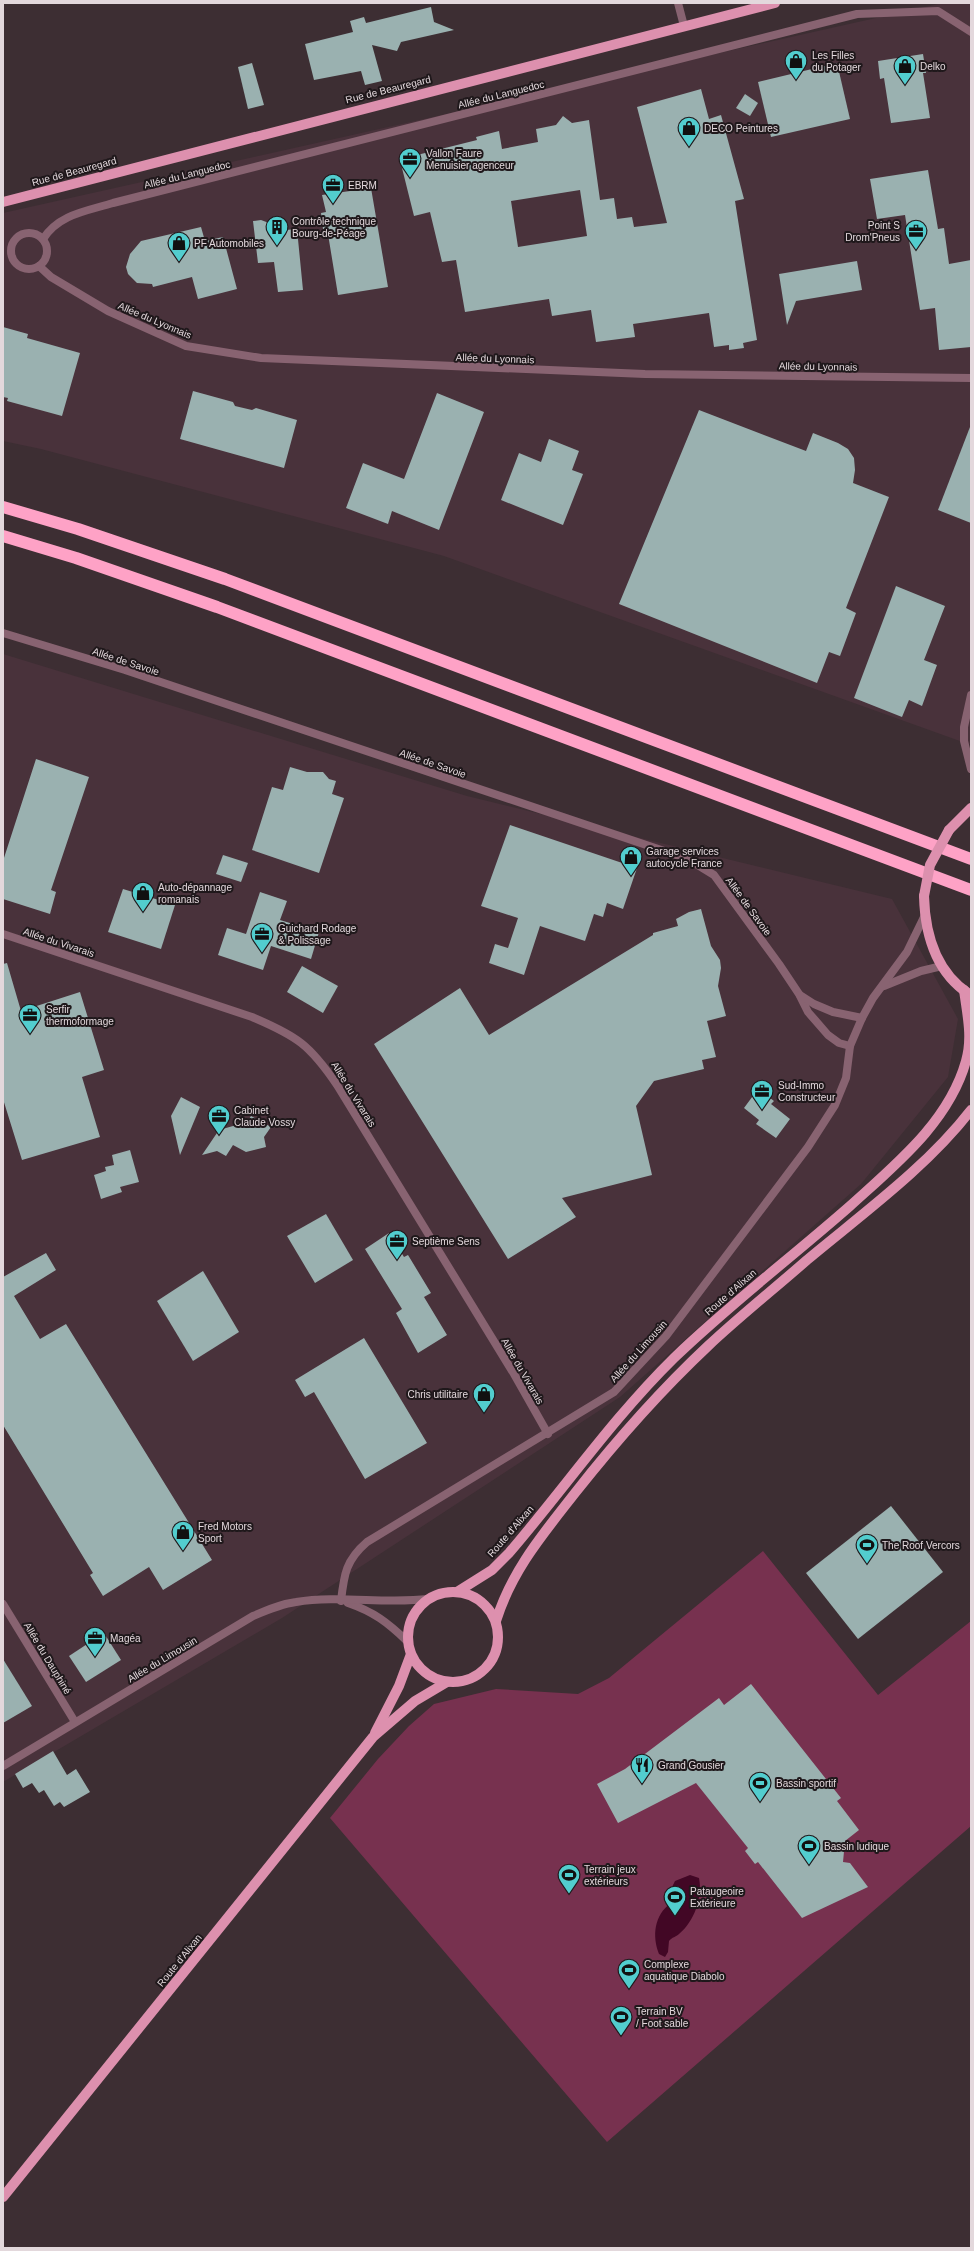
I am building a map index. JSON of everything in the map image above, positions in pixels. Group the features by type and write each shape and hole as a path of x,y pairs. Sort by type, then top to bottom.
{"highway":[{"path":"3,507 78,529 225,579 971,859"},
{"path":"3,536 76,558 217,607 971,890"}],"main road":[{"name":"Rue de Beauregard","path":"4,201 775,3"},
{"path":"967,993 942,966 928,934 924,896 930,865 949,830 971,808"},
{"name":"Route d'Alixan","path":"457,1592 492,1570 509,1553 606,1433 674,1359 745,1294 864,1194 898,1163 917,1142 944,1107 966,1062 970,1035 967,993"},
{"name":"Route d'Alixan","path":"496,1621 503,1599 518,1568 599,1462 656,1397 709,1345 904,1178 943,1141 971,1110"},
{"name":"Route d'Alixan","path":"3,2197 373,1737 416,1701 447,1682 470,1680 488,1667 497,1648 499,1638 496,1621 490,1610 469,1594 457,1592 437,1594 418,1607 412,1617 408,1641 411,1654 416,1664 425,1673 447,1682"},
{"name":"Route d'Alixan","path":"373,1737 398,1686 411,1654"}],"street":[{"path":"678,3 684,26"},
{"name":"Allée du Languedoc","path":"43,238 49,229 60,220 114,203 857,14 938,11 971,32"},
{"path":"26,232 35,233 43,238 47,248 46,258 39,266 27,269 20,268 15,264 6,249 18,236 26,232"},
{"name":"Allée du Lyonnais","path":"39,266 51,277 108,311 186,346 261,358 645,374 971,378"},
{"name":"Allée de Savoie","path":"3,633 132,673 688,859 714,875 799,994 808,1012 828,1035 839,1043 850,1046"},
{"path":"971,702 964,727 964,741 971,769"},
{"name":"Allée du Limousin","path":"341,1600 347,1566 352,1557 363,1546 548,1434 614,1392 666,1336 808,1147 835,1105 846,1078 850,1046 862,1018 873,998 907,952 925,915"},
{"name":"Allée du Vivarais","path":"3,934 252,1016 285,1030 306,1045 319,1058 337,1085 514,1374 548,1434"},
{"path":"883,986 921,971 942,966"},
{"name":"Allée de Savoie","path":"799,994 814,1004 833,1012 862,1018"},
{"name":"Allée du Limousin","path":"3,1766 252,1616 296,1602 341,1600 404,1602 428,1599"},
{"name":"Allée du Limousin","path":"341,1600 365,1608 383,1618 408,1641"},
{"name":"Allée du Dauphiné","path":"3,1604 75,1722"}],"shaded area":[{"path":"943,3 971,3 971,745 444,556 41,449 3,441 3,213"},
{"path":"3,654 467,796 892,899 958,1019 948,1077 861,1184 620,1397 282,1618 3,1782"},
{"name":"Complexe aquatique Diabolo","path":"763,1551 878,1695 971,1621 971,1826 607,2142 330,1818 378,1759 409,1726 434,1704 496,1689 578,1694 609,1678"},
{"name":"Pataugeoire Extérieure","path":"690,1875 699,1878 700,1893 696,1909 689,1923 684,1929 669,1941 668,1952 665,1957 659,1954 655,1933 656,1926 661,1914 671,1903 670,1891 675,1881"}],"building":[{"path":"431,7 434,22 454,30 401,42 397,51 372,45 382,81 365,85 361,71 314,80 305,44 353,32 350,21 364,17 366,23"},
{"path":"923,54 926,73 923,73 930,118 891,123 884,78 880,79 878,61"},
{"path":"252,63 264,105 248,109 238,67"},
{"path":"837,63 850,119 771,137 758,82"},
{"path":"701,89 709,119 721,115 744,199 735,201 757,340 743,343 744,348 729,350 729,345 714,347 709,313 633,324 635,337 596,342 591,310 552,316 549,299 465,312 456,260 442,262 430,212 414,216 401,164 418,160 417,155 477,140 476,137 499,131 502,149 538,142 536,129 556,125 563,116 572,123 589,120 600,200 614,198 617,219 632,217 634,227 667,223 637,107","holes":["580,190 587,236 518,247 511,201"]},
{"path":"745,94 758,103 750,116 736,108"},
{"path":"928,170 938,229 944,228 949,264 971,260 971,347 939,350 935,308 920,310 905,215 877,219 870,179"},
{"path":"371,188 388,287 338,295 327,228 323,229 321,213 326,212 322,195"},
{"name":"Contrôle technique Bourg-de-Péage","path":"261,220 269,223 274,231 297,229 303,290 278,292 274,262 258,263 253,221"},
{"name":"PF Automobiles","path":"201,227 205,241 223,237 237,289 198,299 192,277 153,287 152,284 137,283 128,274 126,267 130,254 141,241"},
{"path":"857,261 862,290 796,301 787,325 779,274"},
{"path":"3,327 28,334 27,338 80,353 62,416 7,401 8,398 3,397"},
{"path":"193,391 233,402 235,406 252,410 256,408 297,420 284,468 180,439"},
{"path":"437,393 484,412 439,530 392,511 388,524 346,508 363,463 404,479"},
{"path":"699,410 806,451 813,433 838,443 848,449 854,458 855,470 853,483 889,497 846,608 856,613 840,656 829,652 817,683 619,604"},
{"path":"971,427 971,523 938,510"},
{"path":"549,439 579,451 572,470 583,474 563,525 501,500 519,453 541,462"},
{"path":"896,586 945,606 924,660 937,665 922,706 909,700 902,717 854,698"},
{"path":"36,759 89,777 51,890 56,892 50,914 3,899 3,861"},
{"path":"290,767 307,772 323,772 329,779 336,781 332,794 344,798 319,873 252,850 272,787 283,790"},
{"path":"510,825 637,868 623,909 607,903 603,917 594,914 585,941 540,926 524,975 489,963 495,944 508,948 518,918 481,906"},
{"path":"223,855 248,863 241,882 216,874"},
{"path":"123,889 175,905 161,949 108,932"},
{"path":"260,892 287,901 280,920 319,932 311,959 271,946 263,970 218,955 227,928 246,934"},
{"path":"701,909 711,946 720,960 721,968 718,986 726,1016 707,1021 716,1057 702,1060 704,1069 654,1081 636,1106 652,1175 562,1198 576,1217 508,1259 374,1044 460,988 489,1035 653,935 653,933 678,926 676,919 689,912"},
{"path":"7,963 21,1011 80,992 104,1070 82,1077 100,1137 22,1160 3,1099 3,964"},
{"path":"302,966 338,986 323,1013 287,992"},
{"path":"758,1089 774,1101 771,1104 790,1119 776,1138 756,1124 759,1120 744,1108"},
{"path":"181,1097 200,1107 180,1155 171,1116"},
{"path":"251,1116 271,1127 264,1137 266,1147 246,1152 233,1145 226,1156 217,1151 202,1155 219,1130 247,1122"},
{"path":"130,1150 139,1182 120,1187 122,1192 101,1199 94,1175 106,1171 105,1167 114,1165 112,1155"},
{"path":"326,1214 353,1260 315,1283 287,1236"},
{"path":"389,1233 404,1257 408,1255 431,1293 424,1297 447,1335 418,1353 396,1313 402,1309 365,1249"},
{"path":"46,1253 56,1270 14,1296 40,1339 66,1324 212,1560 163,1590 149,1567 103,1596 90,1575 93,1573 3,1425 3,1277"},
{"path":"203,1271 239,1332 193,1361 157,1301"},
{"path":"364,1338 427,1443 365,1479 314,1392 305,1397 295,1380"},
{"path":"891,1506 943,1572 858,1639 806,1573"},
{"name":"Magéa","path":"104,1633 121,1660 86,1682 69,1656"},
{"path":"3,1659 32,1706 3,1723"},
{"path":"751,1684 841,1798 837,1801 859,1830 845,1841 843,1862 850,1863 868,1887 802,1918 758,1862 755,1864 745,1851 748,1848 696,1783 618,1823 597,1784 625,1769 719,1698 724,1705"},
{"path":"53,1751 67,1775 76,1769 90,1792 64,1807 60,1802 54,1806 44,1790 39,1793 32,1783 23,1788 15,1774"}],"place":[{"name":"Les Filles du Potager","path":"796,80"},
{"name":"Delko","path":"905,86"},
{"name":"DECO Peintures","path":"689,148"},
{"name":"Vallon Faure Menuisier agenceur","path":"410,178"},
{"name":"EBRM","path":"333,204"},
{"name":"Contrôle technique Bourg-de-Péage","path":"277,246"},
{"name":"Point S Drom'Pneus","path":"916,250"},
{"name":"PF Automobiles","path":"179,262"},
{"name":"Garage services autocycle France","path":"631,876"},
{"name":"Auto-dépannage romanais","path":"143,912"},
{"name":"Guichard Rodage & Polissage","path":"262,954"},
{"name":"Serfir thermoformage","path":"30,1034"},
{"name":"Sud-Immo Constructeur","path":"762,1110"},
{"name":"Cabinet Claude Vossy","path":"219,1136"},
{"name":"Septième Sens","path":"397,1260"},
{"name":"Chris utilitaire","path":"484,1414"},
{"name":"Fred Motors Sport","path":"183,1552"},
{"name":"The Roof Vercors","path":"867,1564"},
{"name":"Magéa","path":"95,1658"},
{"name":"Grand Gousier","path":"642,1784"},
{"name":"Bassin sportif","path":"760,1802"},
{"name":"Bassin ludique","path":"809,1866"},
{"name":"Terrain jeux extérieurs","path":"569,1894"},
{"name":"Pataugeoire Extérieure","path":"675,1916"},
{"name":"Complexe aquatique Diabolo","path":"629,1990"},
{"name":"Terrain BV / Foot sable","path":"621,2036"}]}
